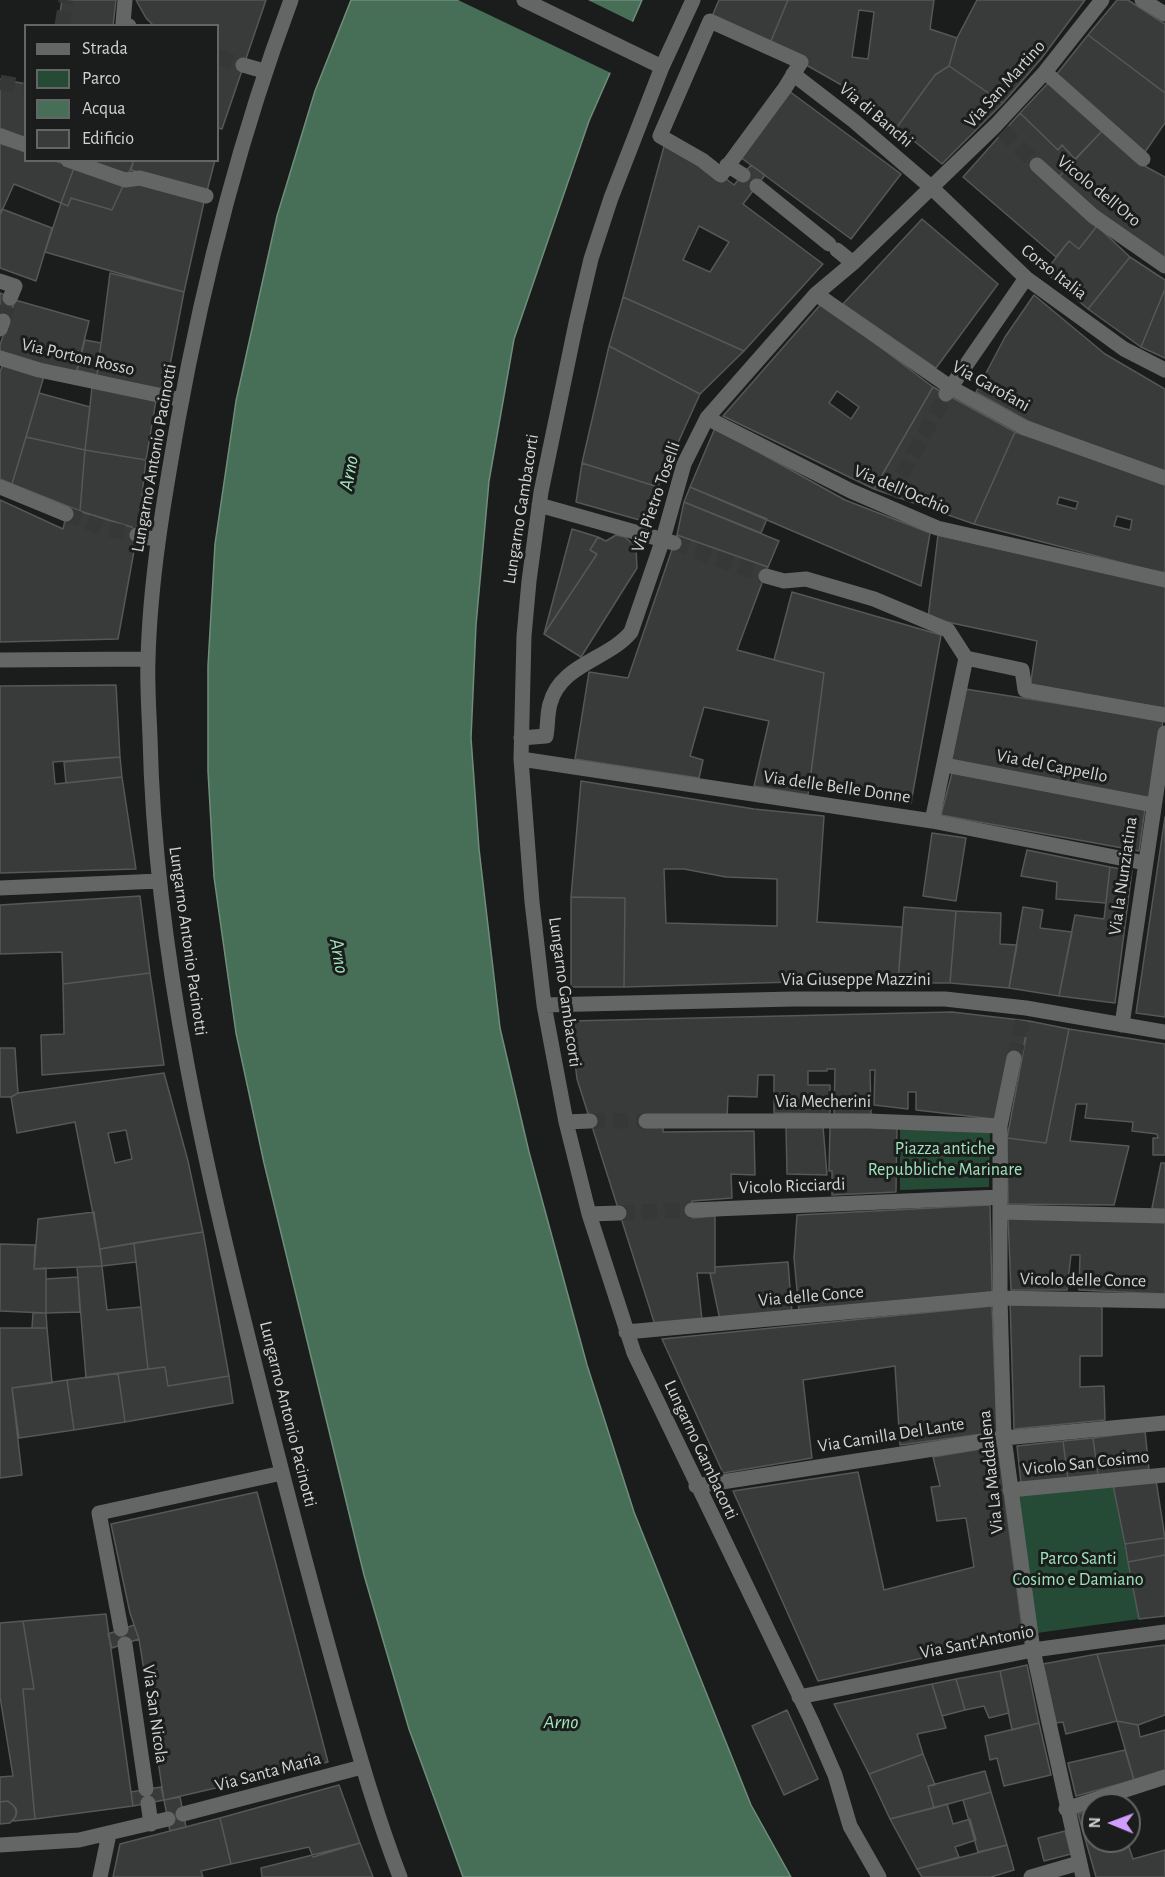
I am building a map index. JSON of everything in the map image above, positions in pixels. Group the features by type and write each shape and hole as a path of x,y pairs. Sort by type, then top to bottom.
{"street":[{"path":"125,0 123,23 125,24"},
{"name":"Lungarno Antonio Pacinotti","path":"291,0 264,71 226,202 182,400 158,540 148,659 150,776 159,881 177,1016 195,1110 282,1473 362,1767 400,1877"},
{"path":"524,0 662,67"},
{"name":"Lungarno Gambacorti","path":"693,0 662,67 611,198 591,259 539,505 524,636 521,738 532,902 544,1005 566,1122 589,1214 634,1353 835,1775 850,1826 879,1877"},
{"name":"Via San Martino","path":"932,188 1000,128 1102,0"},
{"path":"1142,0 1165,14"},
{"path":"710,21 801,62 727,165 721,175 660,136 710,21"},
{"path":"243,65 264,71"},
{"path":"1045,72 1143,159"},
{"name":"Via di Banchi","path":"793,74 854,121 932,188"},
{"path":"0,136 24,144"},
{"path":"75,162 125,180 140,178 206,196"},
{"path":"727,165 743,175"},
{"name":"Vicolo dell'Oro","path":"1037,165 1093,216 1165,266"},
{"path":"757,186 853,263"},
{"name":"Via Pietro Toselli","path":"521,738 546,736 550,704 557,687 572,671 622,643 631,632 668,541 684,464 707,418 816,294 853,263 932,188"},
{"name":"Corso Italia","path":"932,188 1026,278 1124,349 1165,370"},
{"path":"948,391 1026,278"},
{"name":"Via Garofani","path":"816,294 948,391 1023,427 1165,478"},
{"name":"Via Porton Rosso","path":"0,358 39,370 182,400"},
{"name":"Via dell'Occhio","path":"707,418 887,500 937,528 1165,580"},
{"path":"0,487 66,514"},
{"path":"539,505 668,541"},
{"path":"137,535 158,540"},
{"path":"766,576 784,581 806,579 874,599 948,630 966,658 932,821"},
{"path":"966,658 1022,670 1025,690 1165,716"},
{"path":"0,660 148,659"},
{"name":"Via la Nunziatina","path":"1122,1025 1165,733"},
{"name":"Via delle Belle Donne","path":"521,759 932,821 1145,863"},
{"name":"Via del Cappello","path":"945,765 1153,805"},
{"path":"0,888 159,881"},
{"name":"Via Giuseppe Mazzini","path":"544,1005 782,999 933,999 1025,1014 1165,1032"},
{"name":"Via La Maddalena","path":"1014,1058 1000,1126 1000,1298 1004,1438 1033,1650 1081,1870"},
{"path":"566,1122 590,1121"},
{"name":"Via Mecherini","path":"646,1121 868,1121 1000,1126"},
{"name":"Vicolo Ricciardi","path":"693,1210 1000,1197"},
{"path":"1000,1212 1165,1216"},
{"path":"589,1214 619,1213"},
{"name":"Vicolo delle Conce","path":"1000,1298 1165,1301"},
{"name":"Via delle Conce","path":"627,1332 1000,1298"},
{"name":"Via Camilla Del Lante","path":"696,1486 1004,1438 1165,1423"},
{"name":"Via San Nicola","path":"151,1824 123,1636 99,1513 282,1473"},
{"name":"Vicolo San Cosimo","path":"1010,1490 1165,1475"},
{"name":"Via Sant'Antonio","path":"799,1697 1033,1650 1165,1632"},
{"name":"Via Santa Maria","path":"183,1814 362,1767"},
{"path":"1066,1809 1165,1777"},
{"path":"0,1845 80,1840 168,1819"},
{"path":"100,1877 109,1834"},
{"path":"1031,1877 1081,1870"}],"green space":[{"name":"Piazza antiche Repubbliche Marinare","path":"900,1129 990,1132 989,1187 900,1190"},
{"name":"Parco Santi Cosimo e Damiano","path":"1113,1485 1139,1619 1037,1633 1015,1495"}],"water":[{"name":"Arno","path":"351,0 642,0 589,121 514,339 489,481 476,625 471,738 479,849 500,1028 529,1152 587,1365 634,1512 751,1805 791,1877 463,1877 409,1729 364,1575 264,1163 236,1033 214,877 208,771 208,666 215,544 236,401 277,216 315,91"}],"pier":[{"path":"458,0 588,0 635,23 613,74"}],"building":[{"path":"62,0 116,0 113,24 58,24"},
{"path":"136,0 266,0 222,129 219,128 219,24 152,24"},
{"path":"719,0 788,0 768,48 710,21"},
{"path":"788,0 934,0 930,29 957,38 949,66 935,75 897,127 845,87 801,62 768,48","holes":["859,10 874,12 868,59 852,57"]},
{"path":"977,0 1085,0 1041,59 1003,103 949,66 957,38"},
{"path":"1117,0 1128,0 1165,24 1165,93 1088,35"},
{"path":"1088,35 1165,93 1165,123 1145,152 1056,75"},
{"path":"949,66 1003,103 942,164 897,127 935,75"},
{"path":"0,79 24,84 24,137 0,128"},
{"path":"1050,81 1103,130 1075,159 1062,145 1058,150 1020,113"},
{"path":"785,88 901,174 851,239 736,154"},
{"path":"1020,113 1058,150 1062,145 1075,159 1059,177 1097,226 1079,249 1069,241 1056,257 963,177"},
{"path":"1103,130 1141,164 1165,177 1165,258 1100,213 1059,177"},
{"path":"666,139 702,160 734,185 751,165 765,175 743,204 823,264 744,351 623,297","holes":["699,226 729,242 710,272 683,260"]},
{"path":"0,143 24,150 24,162 58,162 74,168 61,203 14,184 0,215"},
{"path":"93,162 133,162 128,175"},
{"path":"133,162 214,162 207,191 131,170"},
{"path":"74,168 123,186 112,210 71,198 68,206 61,203"},
{"path":"141,184 204,202 184,292 45,252 61,203 68,206 71,198 112,210 123,186"},
{"path":"2,209 52,228 36,281 0,268"},
{"path":"922,219 998,284 936,368 843,304"},
{"path":"1097,226 1130,257 1088,309 1045,272 1069,241 1079,249"},
{"path":"1130,257 1165,280 1165,289 1141,347 1088,309"},
{"path":"110,273 184,292 165,391 97,375"},
{"path":"1165,289 1165,358 1141,347"},
{"path":"0,293 15,300 7,323 0,320"},
{"path":"1034,295 1105,354 1165,389 1165,474 1028,421 976,392 1005,337"},
{"path":"623,297 744,351 700,394 609,346"},
{"path":"15,300 89,321 76,373 0,353 0,345"},
{"path":"822,303 933,387 874,489 723,416","holes":["837,391 859,407 851,419 829,403"]},
{"path":"85,340 101,343 97,375 77,370"},
{"path":"609,346 700,394 658,487 582,463"},
{"path":"3,364 44,376 12,484 0,479 0,372"},
{"path":"92,387 156,400 146,460 85,450"},
{"path":"933,387 1015,432 974,524 874,489"},
{"path":"39,393 90,407 85,450 26,437"},
{"path":"715,428 845,500 930,533 921,586 690,487"},
{"path":"1015,432 1165,484 1165,574 974,524","holes":["1059,497 1078,502 1076,509 1057,504","1117,516 1132,520 1130,530 1114,526"]},
{"path":"26,437 85,450 80,511 12,484"},
{"path":"85,450 146,460 138,529 80,511"},
{"path":"582,463 658,487 643,521 576,502"},
{"path":"690,487 767,519 761,533 684,502"},
{"path":"0,500 63,529 68,508 138,529 118,639 0,642"},
{"path":"684,502 779,541 768,567 677,535"},
{"path":"572,529 598,537 590,550 597,554 544,634"},
{"path":"616,535 625,537 636,547 637,568 581,657 544,634 597,554 590,550 598,537 606,541"},
{"path":"677,535 768,567 737,650 824,673 808,795 754,786 769,721 704,707 690,756 703,760 699,778 575,759 589,672 628,678"},
{"path":"938,535 1165,586 1165,708 1030,687 1037,641 928,618"},
{"path":"792,592 941,635 911,803 809,789 824,673 774,660"},
{"path":"116,685 120,757 53,762 55,784 122,777 136,869 0,873 0,686"},
{"path":"965,689 1163,720 1150,800 951,761"},
{"path":"120,757 122,777 66,783 64,762"},
{"path":"952,773 1145,809 1139,851 941,815"},
{"path":"581,781 754,809 824,816 817,922 902,927 898,983 793,982 624,987 625,898 571,897","holes":["664,869 684,869 726,877 777,879 777,926 666,923"]},
{"path":"1165,817 1165,1017 1136,1013"},
{"path":"932,833 966,838 956,901 923,896"},
{"path":"1027,850 1110,867 1106,903 1056,899 1057,882 1021,876"},
{"path":"1110,867 1132,871 1115,1003 1059,996 1075,915 1104,919"},
{"path":"140,896 150,973 63,984 62,952 0,954 0,905"},
{"path":"571,897 625,898 624,987 571,987"},
{"path":"904,907 956,911 950,983 898,983"},
{"path":"1023,907 1043,910 1040,928 1072,932 1059,996 1009,988"},
{"path":"956,911 1001,913 1000,944 1017,945 1009,988 950,983"},
{"path":"150,973 164,1065 42,1075 41,1035 64,1034 63,984"},
{"path":"952,1012 1029,1021 1021,1058 994,1119 916,1110 916,1092 908,1092 908,1109 874,1105 875,1070 870,1070 871,1115 834,1114 835,1069 827,1069 827,1071 808,1071 808,1085 830,1085 830,1114 774,1113 774,1075 758,1075 757,1097 728,1096 727,1118 663,1123 663,1132 754,1131 755,1175 731,1174 732,1198 692,1201 693,1218 715,1216 715,1273 697,1273 702,1320 655,1325 577,1079 570,1021"},
{"path":"1029,1021 1069,1029 1046,1143 1007,1138"},
{"path":"1069,1029 1165,1044 1165,1155 1153,1155 1153,1138 1158,1138 1157,1134 1132,1131 1133,1122 1085,1118 1087,1104 1076,1104 1070,1141 1129,1146 1114,1205 1008,1204 1007,1138 1046,1143"},
{"path":"0,1048 15,1048 18,1093 11,1097 0,1097"},
{"path":"164,1073 188,1161 203,1232 100,1249 75,1122 17,1133 11,1097 18,1093","holes":["126,1130 132,1159 115,1163 108,1133"]},
{"path":"786,1126 823,1126 827,1175 787,1174"},
{"path":"830,1127 897,1127 896,1192 832,1195 832,1171 829,1171"},
{"path":"1161,1163 1165,1163 1165,1212 1152,1208"},
{"path":"990,1205 992,1292 799,1311 794,1258 797,1215"},
{"path":"94,1212 102,1266 34,1269 38,1219"},
{"path":"1008,1217 1165,1221 1165,1294 1079,1290 1080,1255 1071,1255 1067,1290 1011,1290"},
{"path":"203,1232 229,1376 168,1386 165,1367 148,1369 134,1243"},
{"path":"134,1243 136,1262 102,1266 100,1249"},
{"path":"0,1244 35,1245 34,1269 46,1268 46,1313 0,1311"},
{"path":"788,1262 792,1313 720,1320 710,1273 715,1273 715,1267"},
{"path":"102,1266 107,1310 141,1307 148,1369 86,1378 77,1267"},
{"path":"78,1277 80,1312 46,1313 46,1279"},
{"path":"1010,1301 1102,1305 1102,1356 1080,1356 1080,1387 1104,1386 1105,1420 1014,1429"},
{"path":"992,1306 997,1432 900,1445 895,1366 803,1380 812,1458 723,1473 662,1339"},
{"path":"33,1313 46,1313 47,1328 32,1328"},
{"path":"0,1328 47,1328 52,1383 12,1388 22,1475 0,1478"},
{"path":"165,1367 168,1386 229,1376 233,1403 125,1422 118,1373"},
{"path":"118,1373 125,1422 74,1430 67,1380"},
{"path":"67,1380 74,1430 19,1438 12,1388"},
{"path":"1145,1431 1149,1469 1098,1475 1093,1438"},
{"path":"1093,1438 1098,1475 1068,1479 1063,1441"},
{"path":"1063,1441 1068,1479 1021,1484 1017,1446"},
{"path":"998,1446 1023,1636 818,1681 733,1491 858,1472 884,1590 974,1567 966,1518 937,1521 931,1487 940,1486 933,1457"},
{"path":"1156,1480 1165,1538 1125,1544 1113,1485"},
{"path":"257,1492 328,1762 164,1800 139,1639 130,1613 111,1524"},
{"path":"1165,1538 1165,1555 1128,1562 1125,1544"},
{"path":"1165,1555 1165,1616 1139,1619 1128,1562"},
{"path":"106,1614 133,1806 35,1819 23,1689 34,1689 23,1621"},
{"path":"23,1621 34,1689 23,1689 35,1819 13,1821 17,1812 13,1805 8,1801 0,1802 0,1777 13,1776 0,1697 0,1623"},
{"path":"134,1625 139,1639 112,1648 108,1634"},
{"path":"1165,1645 1165,1715 1138,1725 1117,1721 1097,1654"},
{"path":"1097,1654 1117,1721 1066,1734 1063,1722 1056,1723 1043,1664"},
{"path":"1027,1665 1039,1723 1012,1730 1000,1671"},
{"path":"1000,1671 1009,1713 989,1718 984,1706 965,1710 956,1679"},
{"path":"956,1679 965,1710 942,1716 932,1684"},
{"path":"932,1684 946,1728 917,1734 923,1754 869,1774 834,1704"},
{"path":"787,1710 818,1779 784,1795 752,1726"},
{"path":"1117,1721 1138,1725 1140,1737 1165,1730 1165,1771 1134,1780"},
{"path":"1039,1723 1051,1775 1004,1786 997,1758 990,1760 985,1736"},
{"path":"1125,1750 1134,1780 1076,1796 1068,1763"},
{"path":"923,1754 935,1785 928,1786 934,1808 890,1819 869,1774"},
{"path":"985,1771 991,1792 934,1808 928,1786"},
{"path":"339,1785 360,1843 313,1857 309,1847 231,1864 220,1818"},
{"path":"161,1787 164,1800 133,1806 131,1792"},
{"path":"991,1792 1007,1845 978,1852 963,1800"},
{"path":"180,1797 186,1827 170,1831 164,1800"},
{"path":"8,1801 16,1808 16,1816 10,1823 0,1824 0,1802"},
{"path":"947,1804 953,1824 970,1819 976,1840 955,1847 959,1857 917,1869 890,1819"},
{"path":"220,1818 231,1864 201,1871 203,1877 113,1877 120,1844"},
{"path":"1065,1831 1071,1854 1044,1861 1038,1838"},
{"path":"360,1843 373,1877 262,1877 261,1868"},
{"path":"1007,1845 1014,1870 991,1877 922,1877 917,1869"},
{"path":"1165,1850 1165,1877 1096,1877 1089,1853 1131,1853 1133,1859"}],"tunnel":[{"path":"62,24 66,0"},
{"path":"219,57 243,65"},
{"path":"0,82 24,87"},
{"path":"1003,131 1037,165"},
{"path":"3,321 10,298"},
{"path":"890,495 946,395"},
{"path":"66,514 103,528 137,535"},
{"path":"674,543 766,576"},
{"path":"1014,1058 1023,1020"},
{"path":"590,1121 646,1121"},
{"path":"619,1213 692,1210"}]}
